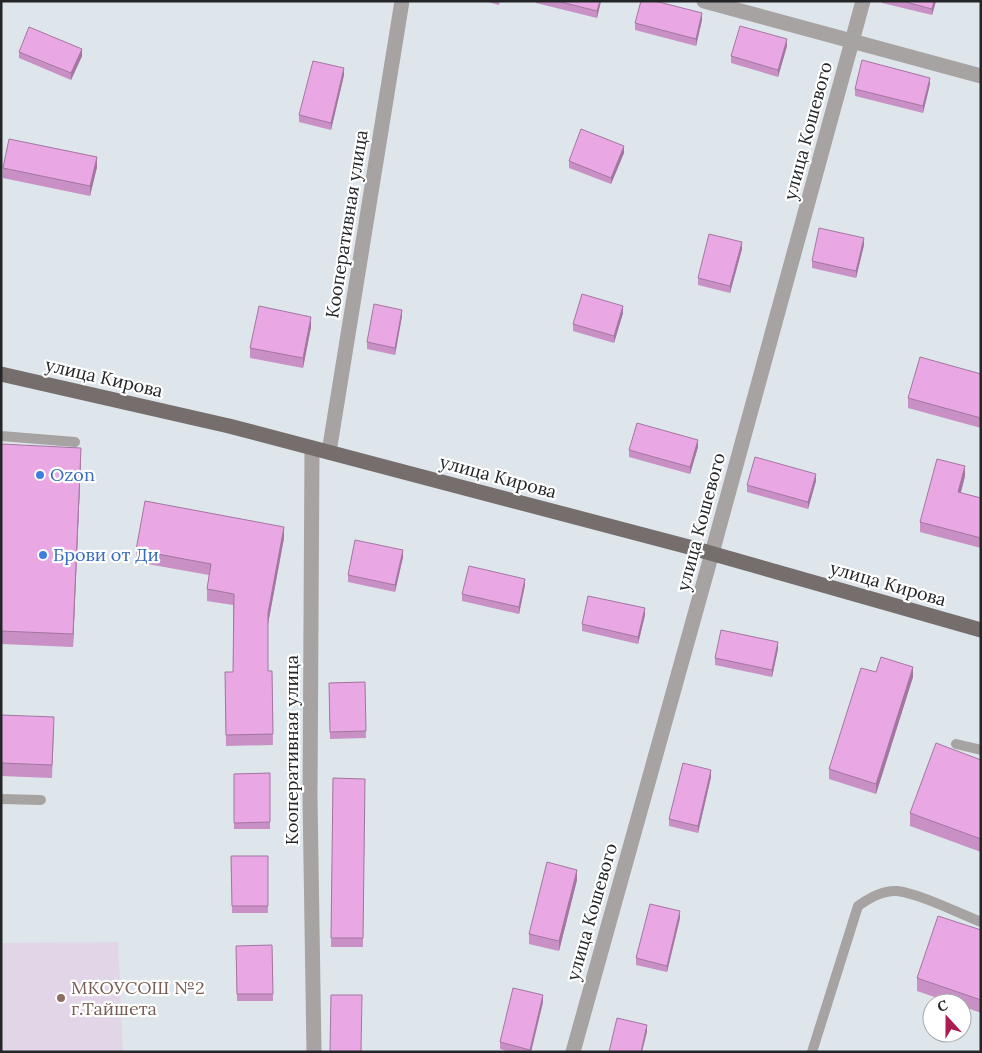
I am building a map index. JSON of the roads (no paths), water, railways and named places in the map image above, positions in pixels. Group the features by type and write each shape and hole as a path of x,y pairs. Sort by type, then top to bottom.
{"main road":[{"name":"улица Кирова","path":"1,374 229,426 712,553 981,630"}],"street":[{"name":"Кооперативная улица","path":"328,452 402,1"},
{"path":"704,1 981,76"},
{"name":"улица Кошевого","path":"573,1052 863,1"},
{"name":"Кооперативная улица","path":"312,448 310,797 314,1052"}],"lane":[{"path":"1,436 75,442"},
{"path":"956,744 981,750"},
{"path":"1,798 41,800"},
{"path":"812,1052 858,906 874,896 896,891 924,899 981,922"}],"place":[{"name":"Ozon","path":"40,475"},
{"name":"Брови от Ди","path":"43,555"},
{"name":"МКОУСОШ №2 г.Тайшета","path":"61,998"}]}
